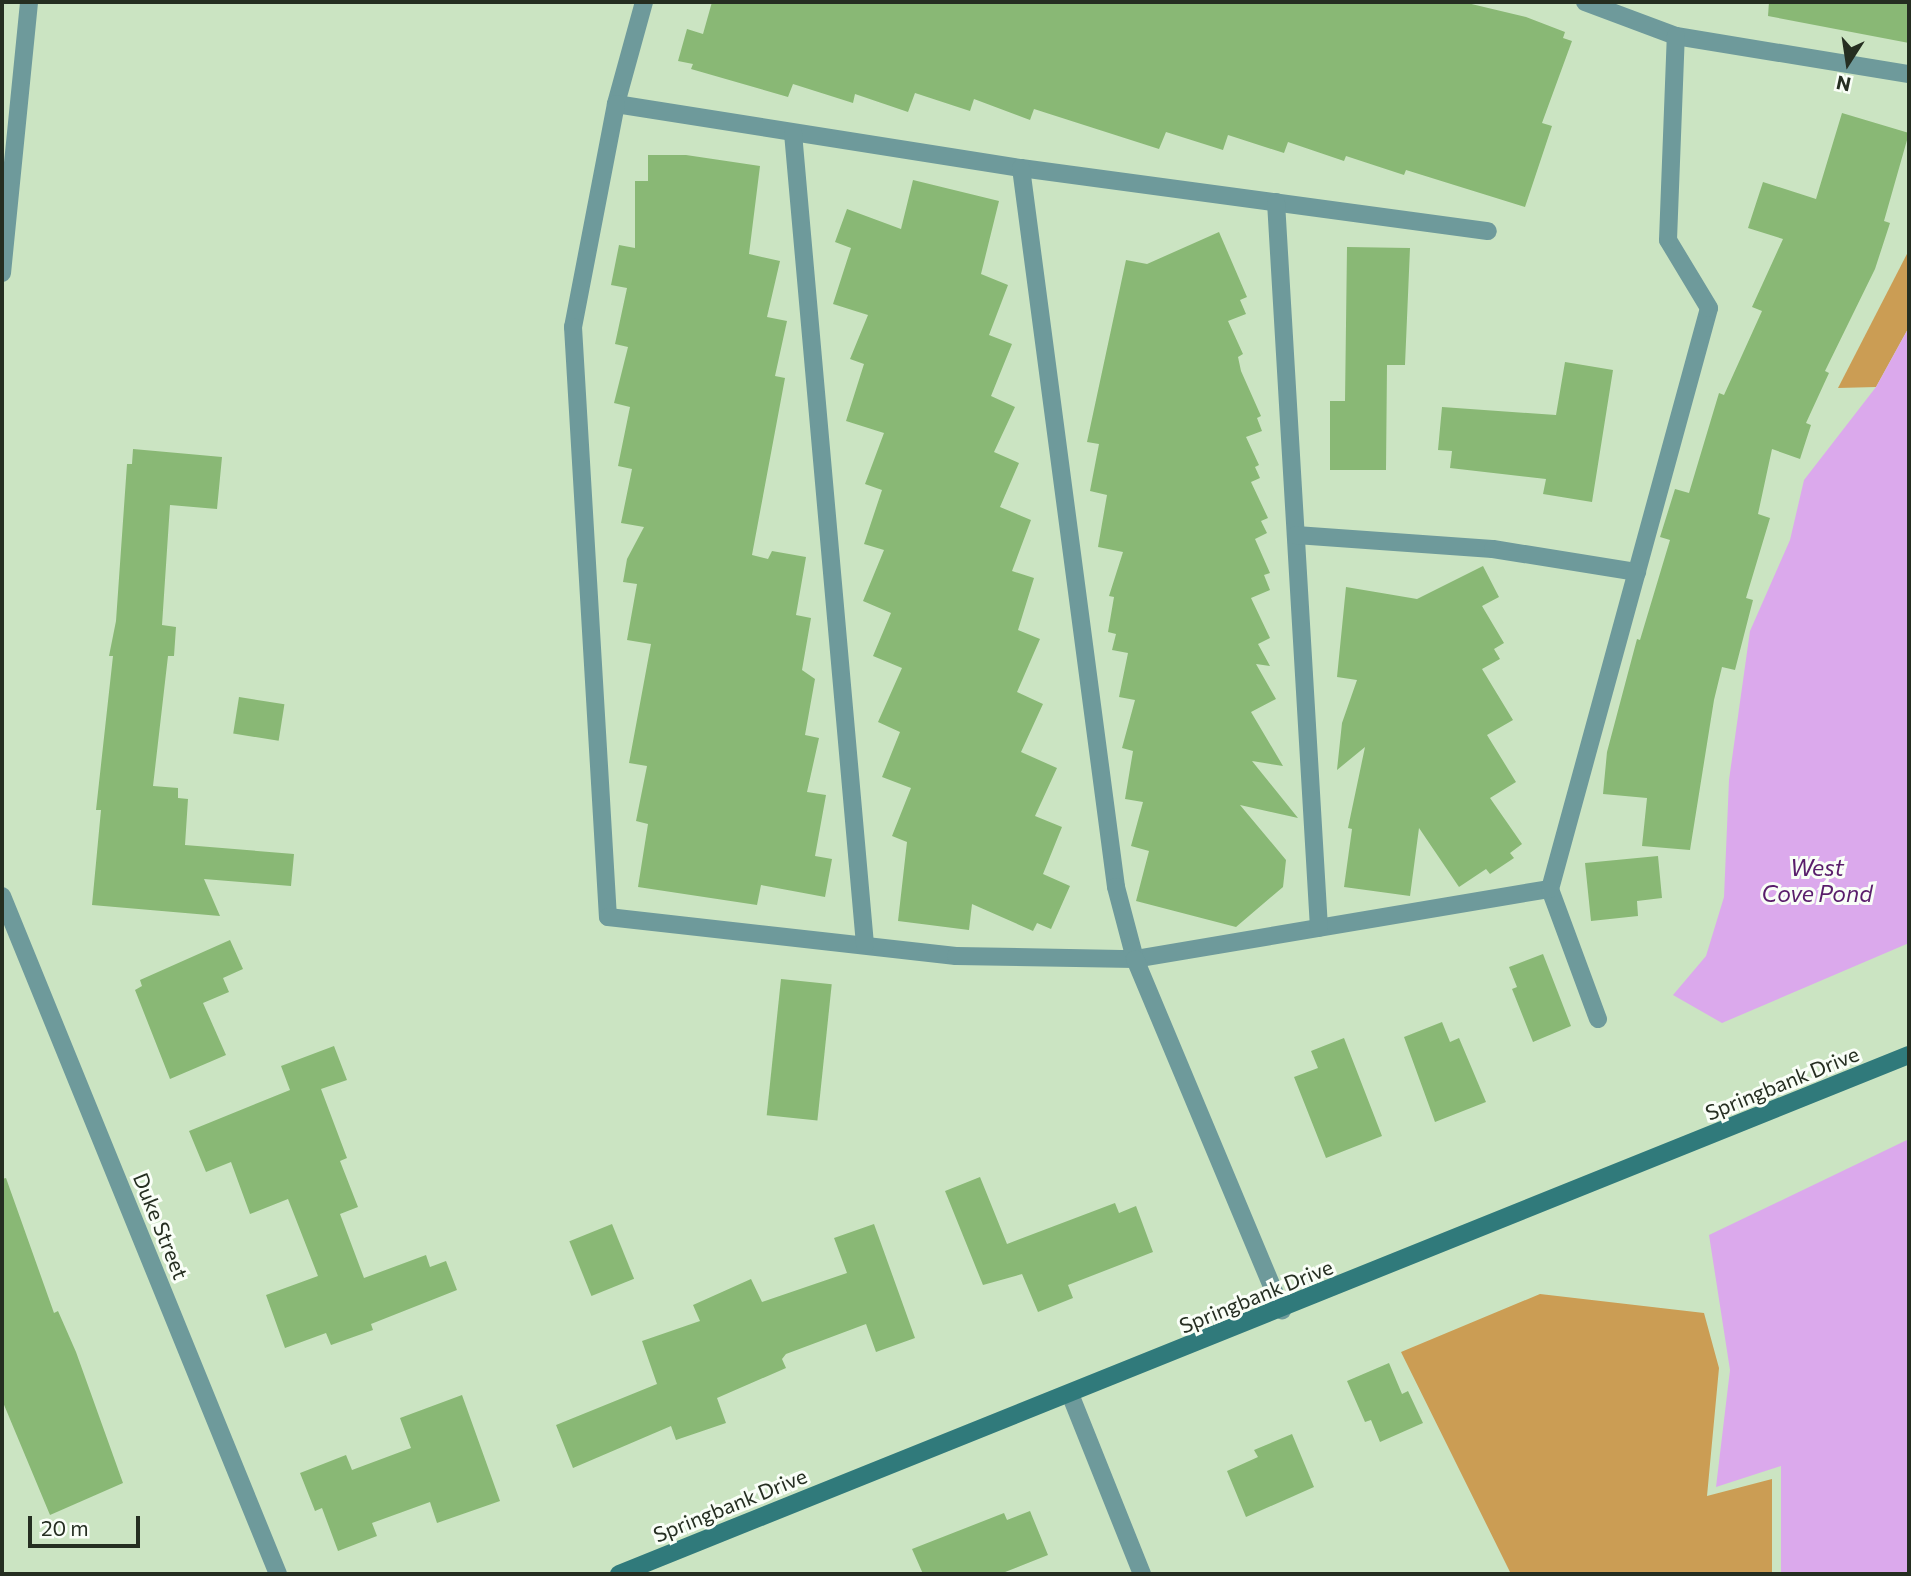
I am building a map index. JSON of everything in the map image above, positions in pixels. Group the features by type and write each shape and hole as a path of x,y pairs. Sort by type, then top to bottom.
{"main road":[{"name":"Springbank Drive","path":"619,1574 1282,1311 1909,1055"}],"street":[{"path":"2,273 29,2"},
{"path":"645,2 616,104 573,327 608,917 956,956 1135,959 1550,889"},
{"path":"1585,2 1676,36 1909,74"},
{"path":"1598,1020 1550,889 1709,309 1668,240 1676,36"},
{"path":"616,104 1021,167 1488,231"},
{"path":"793,133 865,945"},
{"path":"1021,167 1116,887 1135,959 1282,1311"},
{"path":"1276,202 1319,928"},
{"path":"1296,535 1493,549 1637,572"},
{"name":"Duke Street","path":"2,896 278,1574"},
{"path":"1070,1394 1142,1574"}],"shaded area":[{"path":"1909,250 1909,327 1876,387 1838,388"},
{"path":"1540,1294 1704,1313 1719,1368 1707,1496 1772,1479 1772,1574 1511,1574 1401,1352"}],"water":[{"name":"West Cove Pond","path":"1909,327 1909,943 1722,1023 1673,995 1706,956 1724,897 1729,780 1750,631 1790,540 1804,480 1876,387"},
{"path":"1909,1139 1909,1574 1781,1574 1781,1466 1716,1487 1730,1370 1709,1235"}],"building":[{"path":"712,2 1463,2 1526,17 1565,32 1563,38 1572,41 1542,123 1552,126 1525,207 1406,170 1404,175 1346,156 1344,161 1288,142 1284,153 1228,135 1223,150 1166,132 1159,149 1034,109 1030,120 974,99 970,111 915,93 908,112 855,94 853,103 793,84 788,97 691,69 693,64 678,61 687,29 703,34"},
{"path":"1769,2 1909,2 1909,43 1768,16"},
{"path":"1842,113 1909,133 1884,221 1890,223 1875,269 1825,371 1829,373 1806,423 1811,425 1800,459 1772,449 1758,514 1770,518 1746,598 1753,600 1735,670 1722,667 1714,700 1690,850 1642,846 1647,798 1603,794 1607,752 1637,639 1640,640 1670,540 1660,537 1675,489 1689,493 1719,393 1724,395 1762,311 1752,307 1783,239 1748,228 1763,182 1816,199"},
{"path":"648,155 686,155 760,166 749,254 780,261 767,317 787,321 775,376 785,378 752,555 768,559 772,551 806,557 796,615 811,618 802,670 815,679 805,735 819,738 807,792 826,795 815,856 832,859 825,897 761,885 757,905 638,887 648,824 636,821 647,766 629,763 651,644 627,640 637,584 623,582 627,559 644,527 621,523 632,469 618,466 630,407 614,403 628,347 615,344 627,288 611,285 619,245 635,248 635,181 648,181"},
{"path":"913,180 999,201 981,274 1008,285 989,335 1012,344 991,396 1015,407 994,452 1019,463 1000,507 1031,520 1012,571 1034,578 1018,630 1040,639 1017,692 1043,704 1021,752 1057,768 1035,816 1062,827 1043,874 1070,886 1051,929 1037,923 1033,931 972,904 969,930 898,921 907,842 892,836 911,788 882,777 900,732 878,722 902,668 873,656 891,613 863,601 884,550 864,544 882,490 865,484 884,433 846,421 864,364 850,359 868,315 833,304 851,248 835,242 847,209 901,229"},
{"path":"1219,232 1247,297 1240,300 1246,314 1228,321 1243,354 1238,357 1241,371 1261,416 1257,418 1262,431 1246,437 1259,465 1255,467 1260,478 1251,482 1268,518 1261,521 1267,533 1255,539 1270,573 1264,575 1270,590 1251,598 1270,638 1258,644 1270,666 1256,664 1276,699 1251,712 1283,766 1252,761 1298,818 1240,805 1286,860 1283,887 1236,927 1136,901 1149,851 1131,846 1143,802 1125,799 1133,751 1122,748 1135,700 1119,697 1128,653 1112,650 1116,634 1108,632 1114,597 1109,596 1123,552 1098,547 1107,495 1090,491 1099,444 1087,442 1126,260 1147,264"},
{"path":"1347,247 1410,248 1405,365 1387,365 1386,470 1330,470 1330,401 1345,401"},
{"path":"1565,362 1613,370 1592,502 1543,494 1546,479 1450,468 1452,451 1438,450 1442,407 1556,415"},
{"path":"133,449 222,457 217,509 170,505 162,625 176,627 174,656 168,656 153,786 178,788 178,798 188,799 185,845 294,854 291,886 204,879 220,916 92,905 101,810 96,810 113,656 109,656 116,621 127,464 132,464"},
{"path":"1483,566 1499,597 1482,606 1504,643 1494,649 1500,659 1482,669 1513,720 1487,735 1516,782 1490,798 1522,844 1510,853 1514,858 1490,874 1486,869 1459,887 1419,828 1410,896 1344,887 1352,829 1348,828 1365,747 1337,770 1342,723 1357,680 1337,677 1346,587 1417,599"},
{"path":"239,697 284,704 279,741 233,734"},
{"path":"1658,856 1662,898 1637,901 1638,916 1591,921 1585,863"},
{"path":"230,940 243,969 223,978 229,992 203,1003 226,1055 170,1079 135,990 142,986 140,980"},
{"path":"1543,954 1571,1026 1533,1042 1512,989 1517,987 1509,967"},
{"path":"781,979 832,984 817,1121 767,1115"},
{"path":"1442,1022 1450,1042 1459,1038 1486,1102 1435,1122 1404,1037"},
{"path":"1344,1038 1382,1136 1326,1158 1294,1077 1318,1068 1311,1051"},
{"path":"334,1046 347,1080 321,1089 347,1158 340,1161 358,1207 340,1214 364,1278 426,1255 430,1267 446,1261 457,1290 371,1324 373,1330 331,1345 326,1333 285,1348 266,1295 318,1276 288,1199 250,1214 231,1162 206,1172 189,1131 290,1090 281,1066"},
{"path":"980,1177 1007,1244 1115,1203 1119,1213 1136,1206 1153,1252 1068,1285 1073,1298 1038,1312 1022,1274 983,1285 945,1191"},
{"path":"6,1178 54,1313 58,1311 76,1352 123,1483 50,1515 2,1400 2,1179"},
{"path":"612,1224 634,1279 591,1296 569,1241"},
{"path":"874,1224 915,1338 876,1352 866,1324 786,1354 782,1359 786,1368 717,1398 726,1423 676,1440 671,1426 573,1468 556,1425 657,1384 642,1341 700,1321 693,1305 751,1279 762,1302 847,1273 834,1238"},
{"path":"1389,1363 1402,1394 1408,1391 1423,1423 1380,1442 1371,1420 1365,1422 1347,1381"},
{"path":"462,1395 500,1501 437,1523 430,1502 372,1523 377,1536 338,1551 322,1508 315,1511 300,1473 346,1455 352,1470 411,1448 400,1418"},
{"path":"1292,1434 1314,1487 1246,1517 1227,1471 1258,1457 1254,1450"},
{"path":"1030,1511 1048,1555 1000,1574 923,1574 912,1549 1004,1513 1007,1520"}]}
